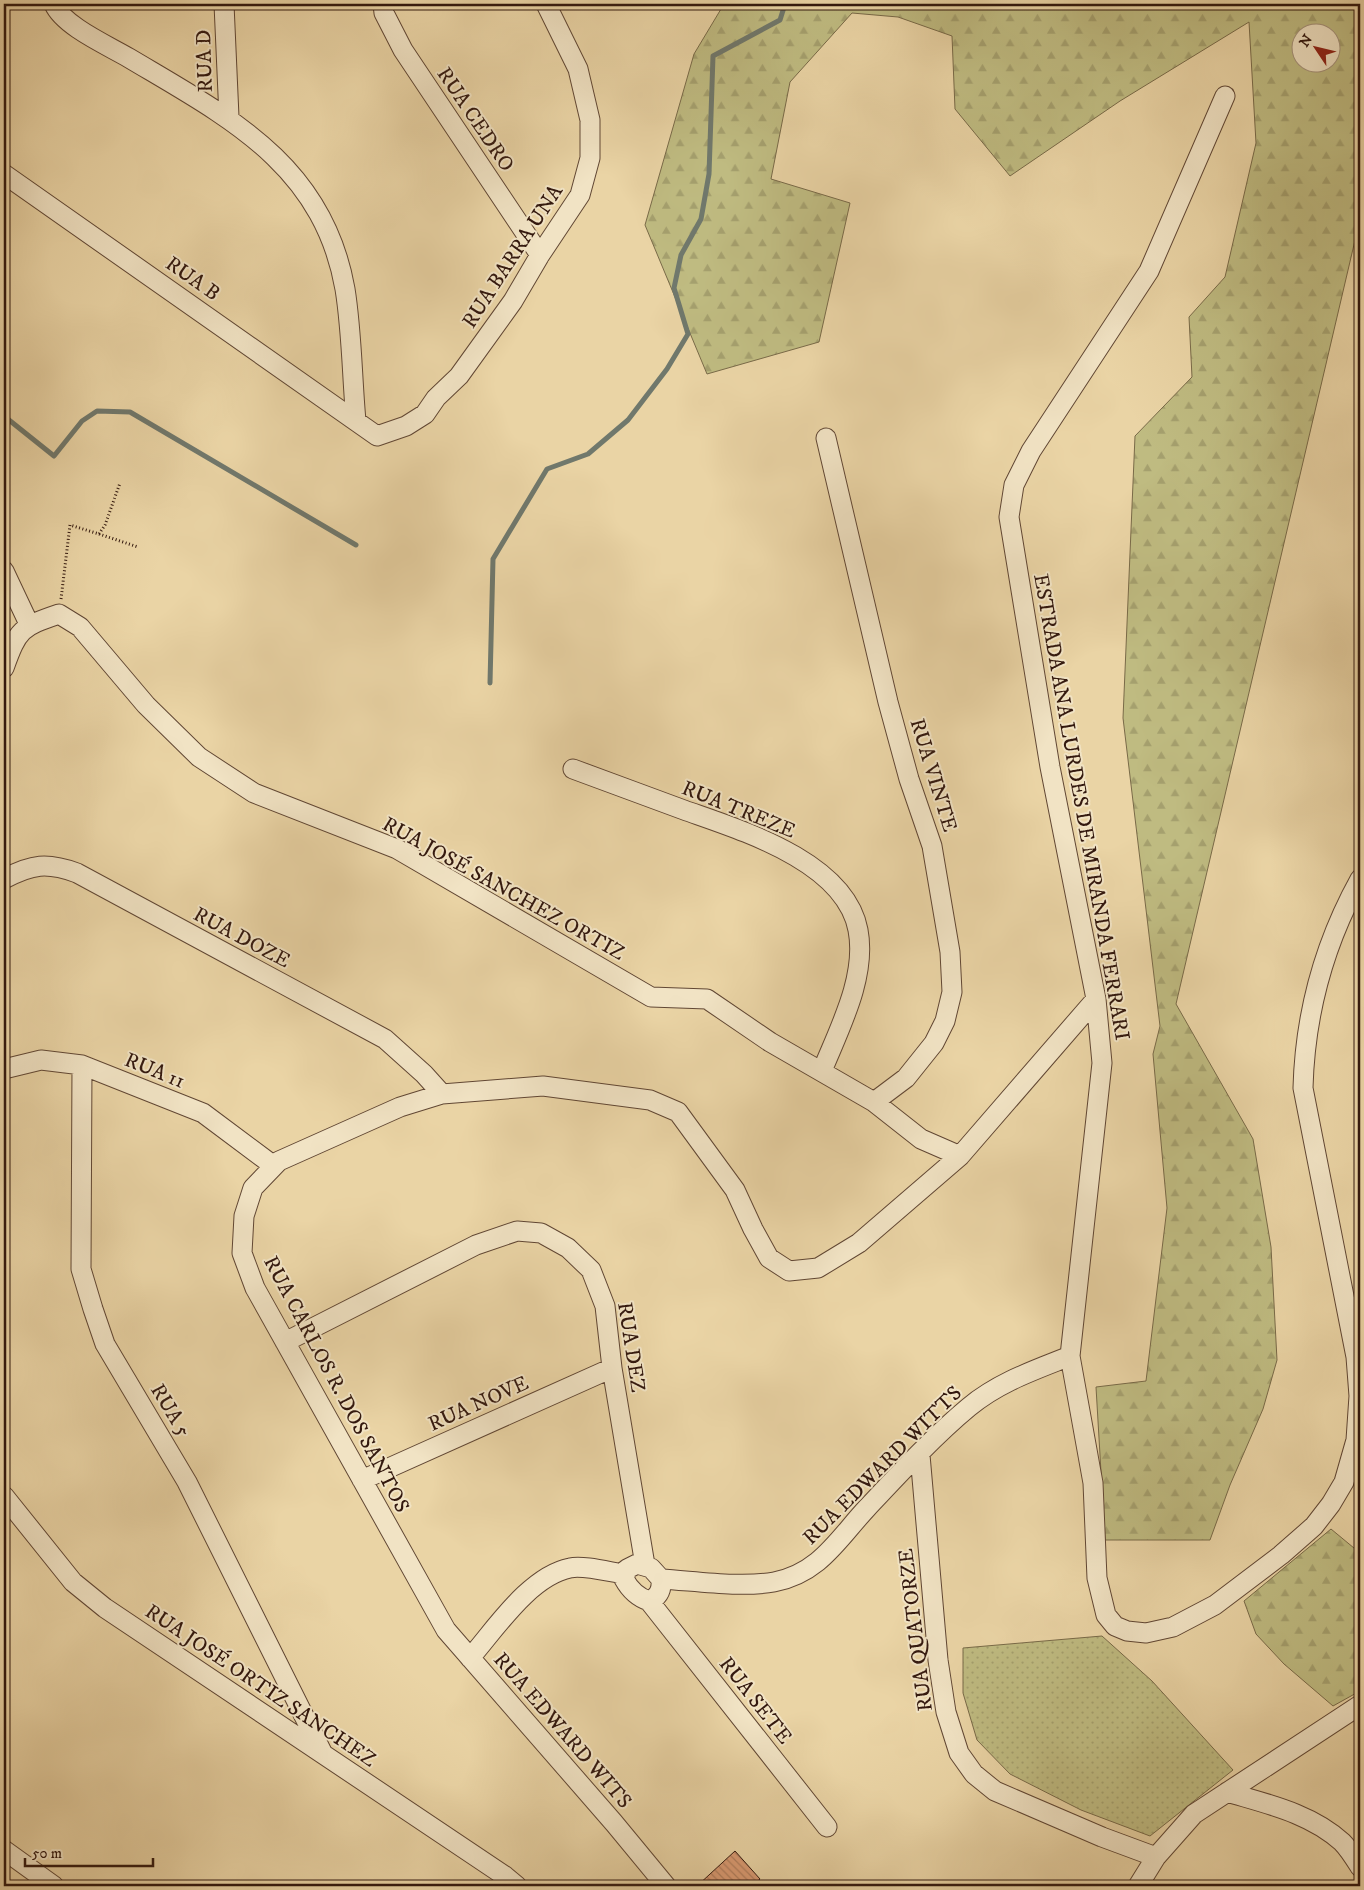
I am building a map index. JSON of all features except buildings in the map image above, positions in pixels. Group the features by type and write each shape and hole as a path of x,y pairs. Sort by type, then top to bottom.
{"street":[{"path":"54,4 75,26 229,117 280,162 305,189 328,232 345,289 356,421"},
{"name":"RUA D","path":"224,4 229,117"},
{"name":"RUA CEDRO","path":"383,4 384,13 403,50 540,255"},
{"name":"RUA BARRA UNA","path":"356,421 377,436 406,426 425,414 436,398 459,376 513,301 540,255 580,196 590,158 590,120 578,69 546,4"},
{"name":"ESTRADA ANA LURDES DE MIRANDA FERRARI","path":"1225,96 1149,271 1031,451 1014,485 1009,517 1050,767 1096,999 1102,1063 1070,1356 1093,1483 1097,1578 1106,1614 1115,1626 1127,1631 1146,1634 1173,1627 1215,1606 1314,1526 1331,1504 1344,1482 1356,1440 1359,1396 1356,1356 1303,1088 1304,1048 1312,999 1348,901 1360,879"},
{"name":"RUA B","path":"4,174 356,421"},
{"name":"RUA VINTE","path":"826,438 888,702 909,779 932,846 950,952 952,992 945,1021 934,1043 906,1078 874,1102"},
{"path":"4,571 29,624"},
{"path":"4,668 18,635 29,624 59,614"},
{"name":"RUA JOSÉ SANCHEZ ORTIZ","path":"59,614 80,627 146,705 200,756 254,793 397,849 651,997 706,1000 770,1042 874,1102 921,1139 960,1156"},
{"name":"RUA TREZE","path":"574,769 770,841 812,866 837,891 850,908 858,929 859,953 852,1000 822,1071"},
{"name":"RUA DOZE","path":"4,879 38,865 57,866 78,873 385,1039 424,1074 442,1094"},
{"name":"RUA CARLOS R. DOS SANTOS","path":"470,1658 446,1630 255,1288 242,1252 244,1216 253,1188 279,1161 400,1107 442,1094 543,1086 650,1100 678,1112 734,1190 769,1258 788,1271 818,1268 859,1243 960,1156 1096,999"},
{"name":"RUA 11","path":"4,1069 41,1060 82,1065 203,1114 274,1166"},
{"name":"RUA 5","path":"82,1065 81,1269 93,1309 106,1344 187,1482 322,1752"},
{"name":"RUA DEZ","path":"285,1342 476,1245 517,1231 541,1233 568,1248 591,1270 605,1306 612,1368 645,1565"},
{"name":"RUA EDWARD WITTS","path":"661,1579 751,1584 775,1582 804,1572 832,1550 866,1509 969,1407 997,1387 1070,1356"},
{"name":"RUA NOVE","path":"362,1480 612,1368"},
{"name":"RUA QUATORZE","path":"920,1455 938,1660 946,1712 959,1752 974,1774 995,1791 1102,1837 1156,1857"},
{"name":"RUA JOSÉ ORTIZ SANCHEZ","path":"4,1496 73,1582 105,1608 322,1752 517,1886"},
{"path":"645,1565 656,1572 661,1579 658,1595 649,1600 635,1593 628,1586 624,1574 630,1566 645,1565"},
{"name":"RUA EDWARD WITS","path":"624,1574 571,1567 542,1579 518,1602 470,1658 614,1823 666,1886"},
{"name":"RUA SETE","path":"649,1600 827,1827"},
{"path":"1138,1886 1156,1857 1194,1814 1360,1705"},
{"path":"1227,1792 1294,1812 1319,1826 1343,1843 1360,1867"},
{"path":"4,1850 54,1886"}],"path":[{"path":"98,534 105,524 120,482"},
{"path":"59,614 70,525 138,547"}],"green space":[{"path":"724,4 1360,4 1360,219 1176,1004 1253,1139 1271,1247 1277,1360 1263,1409 1230,1485 1210,1540 1105,1540 1096,1387 1146,1381 1167,1208 1153,1054 1160,1026 1123,718 1135,436 1192,377 1189,317 1225,277 1256,143 1249,22 1120,101 1010,176 955,109 952,36 898,17 852,13 790,82 771,179 850,203 819,342 707,374 645,225 694,54"},
{"path":"1331,1529 1360,1553 1360,1629 1358,1632 1360,1636 1360,1691 1333,1706 1284,1664 1256,1634 1244,1601"},
{"path":"1102,1636 1152,1681 1233,1770 1150,1836 1081,1810 1010,1774 977,1740 963,1693 963,1648"}],"waterway":[{"path":"490,683 493,559 547,469 588,454 628,420 667,369 688,334 674,288 681,255 701,219 709,174 713,56 780,20 785,4"},
{"path":"4,416 54,456 82,421 97,411 130,412 356,545"}]}
